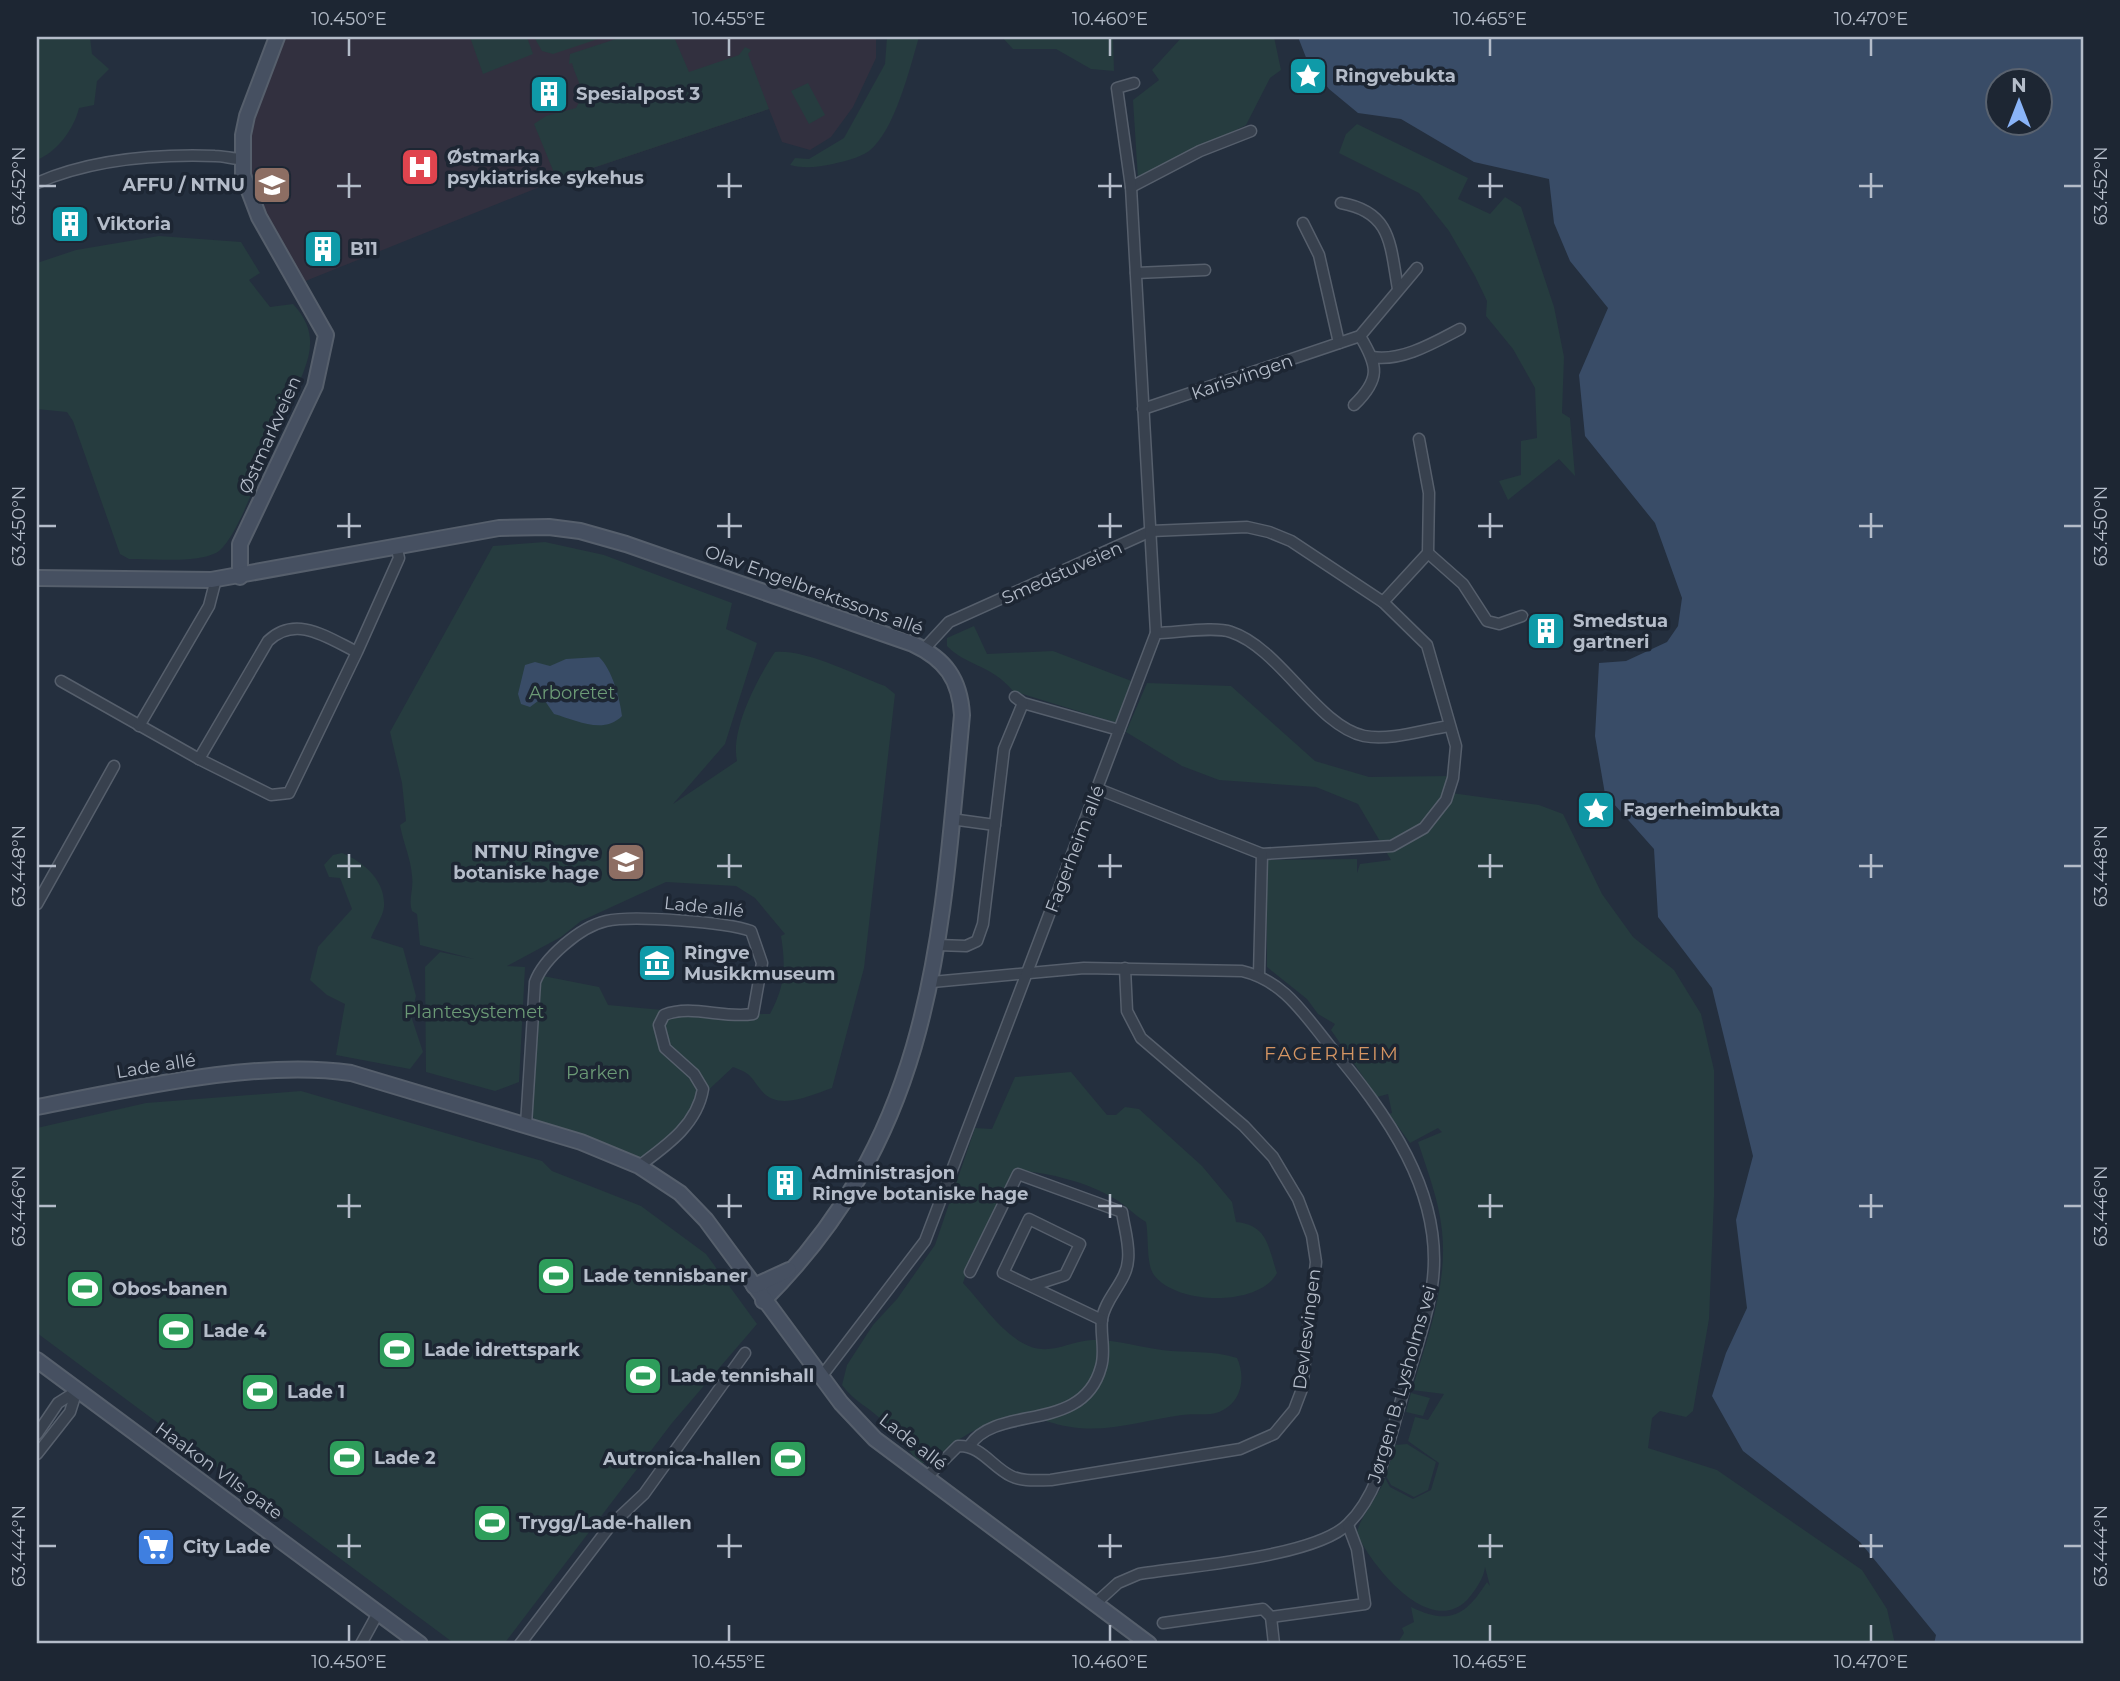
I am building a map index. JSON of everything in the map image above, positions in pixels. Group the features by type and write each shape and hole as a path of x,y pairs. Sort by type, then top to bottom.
{"street":[{"name":"Østmarkveien","path":"240,577 240,544 315,386 326,335 259,217 248,193 242,159 247,116 277,37"},
{"name":"Fagerheim allé","path":"821,1377 925,1241 1156,633 1131,187 1117,88 1134,83"},
{"path":"1131,187 1200,151 1251,131"},
{"path":"37,183 69,169 103,162 203,156 242,159"},
{"path":"1341,203 1375,215 1384,225 1398,289"},
{"path":"1303,223 1319,255 1339,343"},
{"path":"1354,405 1369,391 1374,379 1372,357 1360,336 1417,268"},
{"path":"1136,273 1205,270"},
{"path":"1372,357 1382,358 1419,349 1460,329"},
{"name":"Karisvingen","path":"1143,409 1360,336"},
{"path":"1383,602 1428,552 1429,493 1419,439"},
{"name":"Olav Engelbrektssons allé","path":"37,578 240,577 396,545 519,526 580,531 626,544 924,649 947,666 959,690 961,703 932,982 895,1110 856,1186 800,1265 764,1301"},
{"name":"Smedstuveien","path":"924,649 949,622 1151,531 1247,527 1292,541 1383,602 1427,645 1455,746 1453,778 1446,800 1424,828 1392,846 1262,854"},
{"path":"61,681 199,759 271,795 289,793 399,558 396,545"},
{"path":"1428,552 1463,584 1488,621 1499,624 1522,616"},
{"path":"139,726 209,606 216,579"},
{"path":"199,759 268,641 278,632 293,627 307,629 357,652"},
{"path":"1156,633 1229,631 1255,644 1337,722 1362,736 1380,737 1449,726"},
{"path":"937,945 967,946 977,941 983,924 1004,749 1019,700 1119,730"},
{"path":"37,904 114,766"},
{"path":"1098,789 1262,854 1259,975"},
{"path":"951,819 995,825"},
{"name":"Lade allé","path":"526,1125 535,982 541,965 552,954 606,921 657,920 737,926 751,931 762,963 753,1014 677,1010 664,1015 659,1026 665,1048 694,1074 704,1089 701,1107 673,1140 639,1166"},
{"name":"Jørgen B. Lysholms vei","path":"932,982 1028,972 1125,968 1242,971 1259,975 1280,989 1304,1012 1394,1134 1417,1176 1431,1222 1433,1265 1424,1321 1373,1489 1348,1525 1307,1548 1139,1574 1118,1583 1096,1602"},
{"name":"Devlesvingen","path":"970,1445 1012,1476 1051,1480 1240,1449 1274,1434 1286,1422 1299,1400 1316,1262 1312,1236 1298,1199 1273,1157 1244,1126 1141,1038 1127,1011 1125,968"},
{"name":"Lade allé","path":"37,1107 191,1080 299,1068 329,1069 351,1073 581,1142 639,1166 680,1193 706,1220 821,1377 875,1439 1149,1644"},
{"path":"926,1478 954,1448 970,1445 986,1430 1045,1415 1082,1400 1096,1382 1102,1367 1105,1338 1102,1320 1129,1262 1122,1212 1018,1174 970,1272"},
{"path":"1031,1286 1065,1275 1080,1244 1029,1219 1003,1273 1102,1320"},
{"path":"754,1286 800,1265"},
{"path":"520,1644 610,1526 644,1494 745,1353"},
{"name":"Haakon VIIs gate","path":"37,1360 420,1644"},
{"path":"37,1434 58,1403 78,1391"},
{"path":"37,1454 70,1412 78,1391"},
{"path":"1271,1617 1365,1604 1357,1549 1348,1525"},
{"path":"1163,1623 1263,1609 1271,1617 1274,1644"},
{"path":"361,1644 378,1613"}],"shaded area":[{"name":"Østmarka psykiatriske sykehus","path":"276,37 876,37 876,58 853,107 831,137 810,150 782,142 769,109 557,180 298,284 277,248 242,159"}],"green space":[{"path":"37,37 90,37 92,54 109,69 97,81 94,105 79,108 64,139 37,160"},
{"path":"470,37 527,37 533,54 483,74"},
{"path":"534,37 604,37 553,54 542,51"},
{"path":"622,37 674,37 689,72 739,55 745,47 751,50 748,54 769,109 557,180 534,124 546,116 576,108 581,90 572,63 569,64 570,54"},
{"path":"887,37 919,37 894,114 878,142 869,151 842,162 812,167 790,165 795,158 809,159 844,138 885,64"},
{"path":"1002,37 1113,37 1114,71 1091,69 1056,49 1013,49"},
{"path":"1182,37 1274,37 1281,70 1270,78 1246,125 1138,179 1133,100 1159,80 1152,70"},
{"path":"808,83 825,115 809,124 791,91"},
{"path":"1357,124 1468,178 1458,199 1490,214 1505,197 1521,207 1554,307 1564,357 1562,413 1570,418 1575,476 1559,459 1508,500 1499,481 1521,475 1521,441 1537,438 1535,388 1513,349 1486,316 1487,301 1449,231 1419,193 1339,153 1346,134"},
{"path":"159,236 241,242 260,273 249,280 270,307 293,304 303,317 308,329 309,352 291,403 286,402 246,508 225,544 216,553 196,558 129,559 120,554 73,421 67,412 37,409 37,263 76,250"},
{"name":"NTNU Ringve botaniske hage","path":"545,542 604,555 732,603 726,629 757,643 725,744 673,804 737,761 736,748 741,719 775,652 801,654 816,659 885,686 895,694 864,968 832,1088 805,1098 776,1100 768,1097 747,1073 733,1067 702,1096 703,1089 665,1048 659,1025 664,1015 770,1014 781,985 784,957 781,936 785,934 755,898 736,886 666,882 581,921 561,937 507,966 525,967 519,1082 495,1091 426,1072 425,967 440,952 474,959 420,945 417,914 411,907 411,870 400,825 406,821 402,783 390,732 493,546"},
{"path":"974,626 987,654 1053,651 1134,682 1117,723 1013,691 996,675 962,658 947,646 947,638"},
{"path":"1147,683 1231,686 1315,761 1369,777 1450,776 1444,792 1539,805 1563,814 1602,894 1633,937 1674,970 1701,1014 1714,1070 1714,1197 1709,1319 1693,1411 1686,1417 1660,1411 1652,1418 1648,1448 1717,1470 1862,1570 1887,1609 1895,1644 1397,1644 1404,1633 1402,1628 1414,1622 1411,1607 1436,1616 1456,1614 1472,1602 1487,1582 1490,1586 1485,1567 1473,1593 1452,1609 1436,1610 1419,1604 1388,1579 1364,1548 1357,1534 1385,1478 1390,1487 1413,1499 1431,1490 1439,1463 1408,1441 1415,1417 1428,1420 1444,1394 1412,1390 1435,1311 1443,1251 1438,1208 1418,1142 1442,1132 1438,1128 1410,1143 1389,1114 1392,1113 1388,1094 1377,1097 1331,1030 1335,1024 1318,1014 1307,999 1267,967 1267,860 1357,859 1357,873 1360,864 1391,860 1358,804 1316,787 1219,780 1182,766 1126,732"},
{"path":"342,853 365,867 381,889 384,907 371,938 403,948 416,996 411,1016 423,1052 410,1069 336,1055 345,1004 327,995 310,980 318,947 352,909 340,878 329,877 324,865 333,855"},
{"name":"Parken","path":"538,975 599,987 608,1005 662,1010 655,1025 662,1045 692,1077 698,1089 698,1101 684,1125 641,1161 536,1125 529,1105"},
{"path":"1071,1072 1107,1115 1116,1115 1125,1107 1139,1109 1202,1166 1232,1202 1236,1222 1247,1224 1261,1233 1269,1246 1277,1273 1267,1284 1253,1292 1236,1296 1198,1297 1180,1292 1165,1285 1151,1270 1146,1222 1138,1216 1105,1193 1081,1183 1018,1171 969,1264 963,1283 1003,1328 1029,1346 1047,1349 1082,1341 1101,1340 1162,1350 1228,1355 1237,1358 1240,1365 1240,1389 1233,1402 1219,1412 1182,1415 1113,1427 1085,1428 1034,1418 1008,1419 986,1425 966,1435 930,1463 918,1463 890,1428 842,1385 847,1365 873,1325 897,1299 935,1245 975,1128 992,1129 1015,1077"},
{"name":"Lade idrettspark","path":"301,1091 542,1161 552,1171 641,1206 706,1254 757,1324 672,1423 504,1644 455,1644 37,1333 37,1128 146,1103"},
{"path":"1411,1393 1430,1398 1423,1416 1406,1412"},
{"path":"1407,1444 1436,1462 1428,1490 1414,1497 1391,1485 1386,1476 1395,1445"}],"water":[{"path":"1298,37 2083,37 2083,1644 1934,1644 1936,1635 1860,1542 1743,1451 1712,1396 1726,1353 1747,1308 1736,1220 1753,1156 1712,988 1658,917 1654,849 1605,794 1595,736 1599,663 1626,661 1667,642 1678,626 1682,598 1655,523 1585,436 1579,375 1608,308 1570,261 1554,223 1549,179 1474,162 1401,119 1358,113 1329,89 1307,60"},
{"path":"599,657 611,676 619,701 622,716 615,722 598,725 580,722 554,714 545,701 538,701 530,707 521,704 518,694 525,665 535,662 550,666 566,659"}],"place":[{"name":"Ringvebukta","path":"1308,76"},
{"name":"Spesialpost 3","path":"549,94"},
{"name":"Østmarka psykiatriske sykehus","path":"420,167"},
{"name":"AFFU / NTNU","path":"272,185"},
{"name":"Viktoria","path":"70,224"},
{"name":"B11","path":"323,249"},
{"name":"Smedstua gartneri","path":"1546,631"},
{"name":"Fagerheimbukta","path":"1596,810"},
{"name":"NTNU Ringve botaniske hage","path":"626,862"},
{"name":"Ringve Musikkmuseum","path":"657,963"},
{"name":"Administrasjon Ringve botaniske hage","path":"785,1183"},
{"name":"Lade tennisbaner","path":"556,1276"},
{"name":"Obos-banen","path":"85,1289"},
{"name":"Lade 4","path":"176,1331"},
{"name":"Lade idrettspark","path":"397,1350"},
{"name":"Lade tennishall","path":"643,1376"},
{"name":"Lade 1","path":"260,1392"},
{"name":"Lade 2","path":"347,1458"},
{"name":"Autronica-hallen","path":"788,1459"},
{"name":"Trygg/Lade-hallen","path":"492,1523"},
{"name":"City Lade","path":"156,1547"}],"district":[{"name":"FAGERHEIM","path":"1332,1053"}],"park label":[{"name":"Arboretet","path":"572,693"},
{"name":"Plantesystemet","path":"474,1012"}]}
